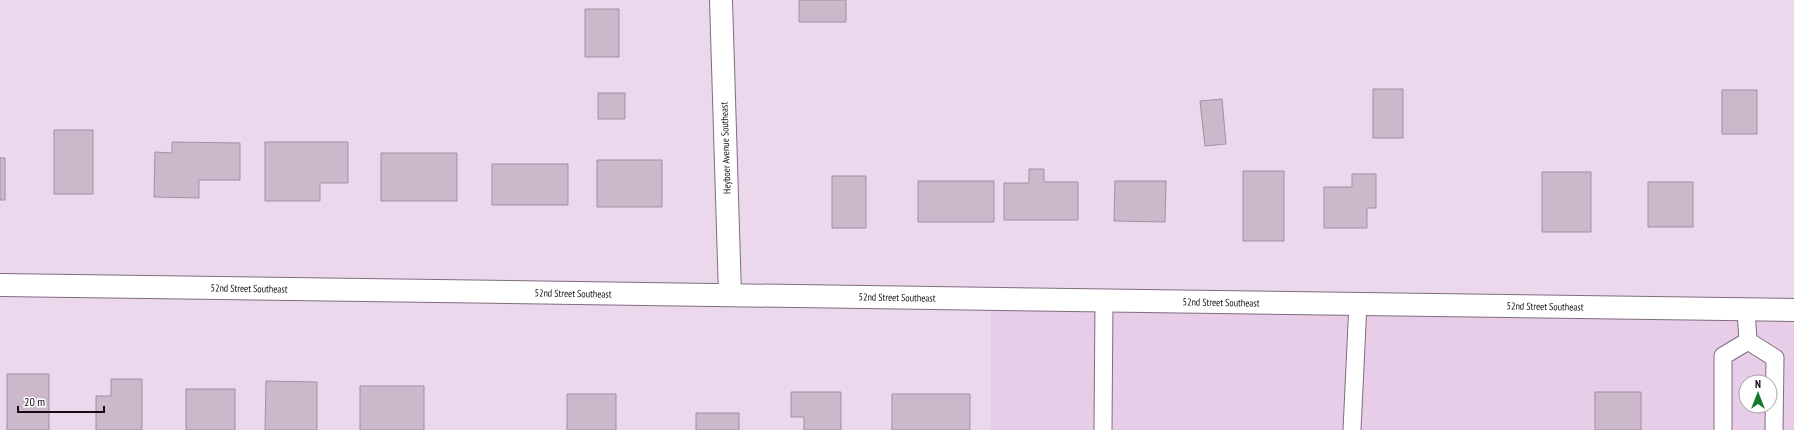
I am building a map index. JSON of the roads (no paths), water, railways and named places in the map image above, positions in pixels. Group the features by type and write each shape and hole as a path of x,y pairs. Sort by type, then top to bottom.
{"main road":[{"name":"Heyboer Avenue Southeast","path":"721,0 730,295"},
{"name":"52nd Street Southeast","path":"0,285 1794,310"}],"lane":[{"path":"1103,430 1104,300"},
{"path":"1352,430 1358,303"},
{"path":"1746,310 1748,341"},
{"path":"1723,430 1723,356 1748,341"},
{"path":"1748,341 1775,358 1774,430"}]}
